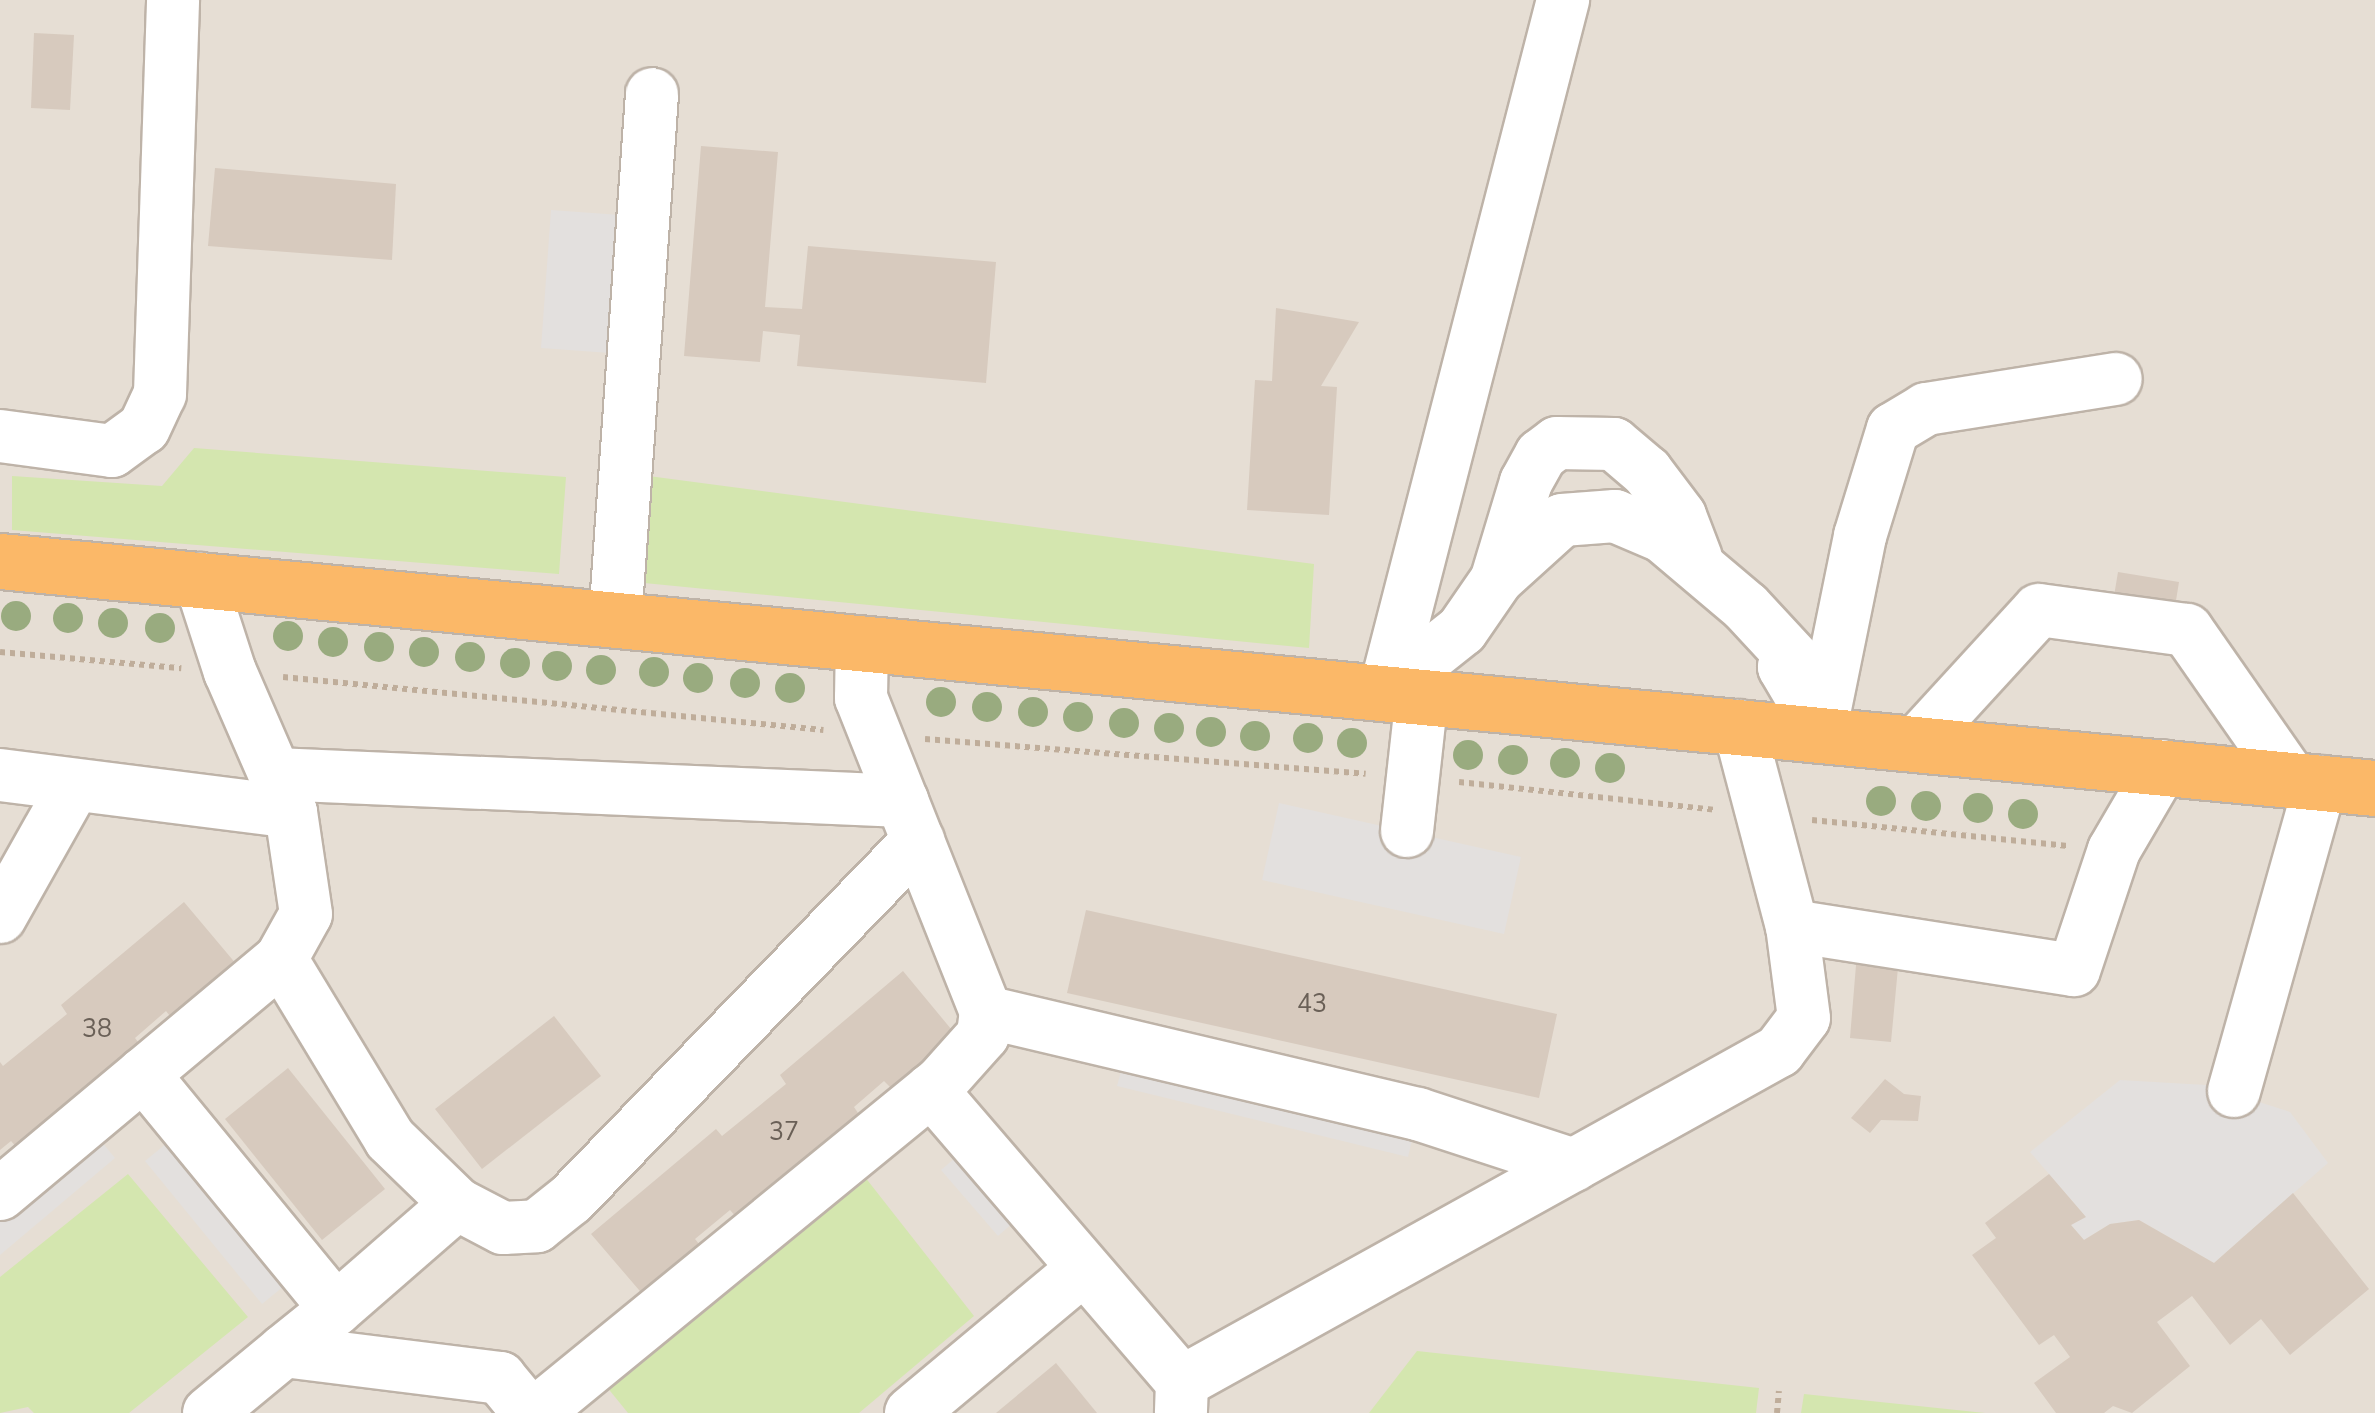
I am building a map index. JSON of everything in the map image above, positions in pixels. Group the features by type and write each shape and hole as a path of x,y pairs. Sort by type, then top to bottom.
{"highway":[{"path":"0,561 1738,726 1821,730 2375,788"}],"street":[{"path":"0,436 112,451 144,428 160,394 173,0"},
{"path":"1407,831 1413,777 1404,694 1563,0"},
{"path":"615,621 652,94"},
{"path":"1821,730 1860,536 1894,429 1926,409 2116,378"},
{"path":"1497,579 1526,482 1540,455 1557,442 1614,444 1636,463 1680,516 1698,564"},
{"path":"1404,694 1462,630 1497,579 1562,520 1615,516 1662,536 1698,564 1797,662 1784,667 1821,730"},
{"path":"0,1194 281,959 306,914 283,793 230,672 200,579"},
{"path":"1917,743 2039,610 2187,630 2306,781 2234,1090"},
{"path":"284,1351 500,1378 532,1413 931,1090 971,1053 983,1036 986,1012 861,698 862,642"},
{"path":"931,1090 1083,1269 1182,1398 1574,1164 1779,1050 1804,1018 1792,926 1738,726"},
{"path":"1792,926 2074,970 2114,850 2163,766"},
{"path":"0,775 72,789 283,793 910,821"},
{"path":"0,917 72,789"},
{"path":"281,959 390,1140 457,1204 504,1228 537,1226 571,1200 910,821"},
{"path":"986,1012 1418,1114 1574,1164"},
{"path":"143,1074 336,1309"},
{"path":"209,1413 457,1204"},
{"path":"911,1413 1083,1269"}],"path":[{"path":"0,652 876,735 1413,777 2114,850"},
{"path":"1776,1413 1779,1391"}],"shaded area":[{"path":"0,0 2375,0 2375,1413 0,1413"},
{"path":"551,210 620,215 610,353 541,348"},
{"path":"1279,803 1521,857 1504,934 1262,880"},
{"path":"1128,1045 1418,1114 1408,1157 1117,1086"},
{"path":"2120,1080 2206,1085 2290,1112 2328,1163 2214,1263 2139,1220 2110,1224 2084,1240 2071,1225 2085,1216 2030,1152"},
{"path":"91,1129 115,1158 0,1255 0,1206"},
{"path":"178,1134 295,1277 262,1304 145,1161"},
{"path":"975,1141 1031,1207 998,1236 941,1170"}],"green space":[{"path":"194,448 566,477 559,574 12,530 12,476 162,486"},
{"path":"641,475 1314,564 1309,648 634,582"},
{"path":"861,1172 974,1316 859,1413 628,1413 602,1381"},
{"path":"128,1174 248,1317 129,1413 34,1413 28,1407 0,1413 0,1277"},
{"path":"1417,1351 1759,1388 1756,1413 1369,1413"},
{"path":"1804,1394 1985,1413 1801,1413"}],"building":[{"path":"34,33 74,35 70,110 31,108"},
{"path":"701,146 778,152 765,307 802,309 808,246 996,262 986,383 797,366 800,335 763,331 760,362 684,356"},
{"path":"215,168 396,184 392,260 208,246"},
{"path":"1276,308 1359,322 1321,386 1337,387 1329,515 1247,510 1255,380 1272,381"},
{"path":"2118,572 2179,582 2173,619 2112,608"},
{"path":"184,902 237,965 173,1020 166,1011 135,1038 141,1046 19,1150 11,1141 0,1150 0,1062 3,1066 67,1014 61,1005"},
{"path":"1086,910 1557,1014 1539,1098 1067,993"},
{"path":"1857,953 1899,957 1891,1042 1850,1038"},
{"path":"903,971 956,1035 892,1089 884,1081 854,1107 860,1116 738,1219 730,1210 695,1239 703,1249 645,1297 591,1234 716,1129 722,1136 786,1084 780,1075"},
{"path":"554,1016 601,1076 482,1169 435,1109"},
{"path":"288,1068 385,1189 322,1240 225,1119"},
{"path":"1885,1079 1904,1094 1921,1096 1918,1121 1881,1120 1870,1133 1851,1118"},
{"path":"2049,1174 2086,1217 2071,1225 2084,1240 2110,1224 2139,1220 2214,1263 2293,1193 2369,1289 2290,1355 2261,1319 2230,1345 2192,1296 2157,1322 2190,1366 2132,1413 2113,1406 2104,1413 2056,1413 2034,1383 2070,1357 2054,1335 2039,1345 1972,1255 1996,1238 1985,1223"},
{"path":"1056,1363 1097,1413 996,1413"}]}
